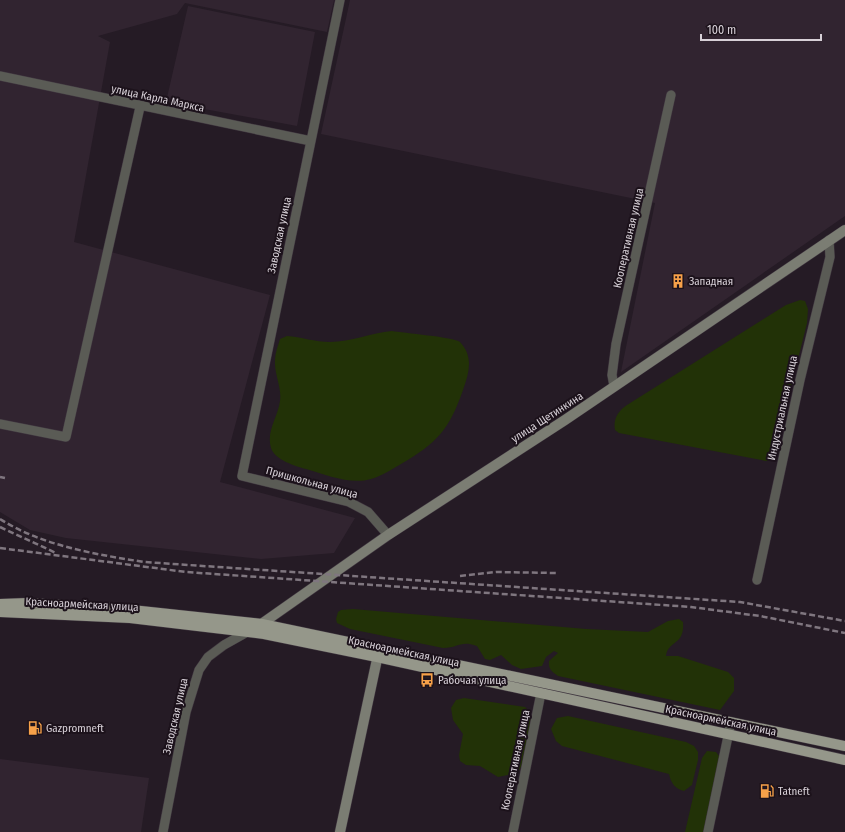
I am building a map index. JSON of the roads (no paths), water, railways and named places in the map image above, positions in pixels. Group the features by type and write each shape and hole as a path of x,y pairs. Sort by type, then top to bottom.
{"main road":[{"name":"Красноармейская улица","path":"0,604 42,604 113,608 262,624 541,693 845,760"},
{"name":"Красноармейская улица","path":"0,612 130,618 249,632 378,652 845,746"}],"street":[{"name":"Заводская улица","path":"242,476 340,0"},
{"name":"улица Карла Маркса","path":"0,76 140,107 311,141"},
{"name":"Кооперативная улица","path":"614,386 612,375 616,344 671,95"},
{"path":"0,424 66,438 140,107"},
{"name":"улица Щетинкина","path":"249,632 388,535 614,386 845,230"},
{"name":"Индустриальная улица","path":"758,580 800,380 830,257 829,240"},
{"name":"Пришкольная улица","path":"242,476 349,502 368,512 388,535"},
{"name":"Заводская улица","path":"163,832 186,712 199,670 208,657 224,645 249,632"},
{"path":"340,832 378,652"},
{"name":"Кооперативная улица","path":"513,832 541,693"},
{"path":"708,832 731,722"}],"railway":[{"path":"0,477 5,478"},
{"path":"0,519 34,536 69,548 144,562 740,602 845,621"},
{"path":"0,527 56,553"},
{"path":"0,548 186,572 691,607 760,616 845,633"},
{"path":"460,576 496,572 556,573"}],"place":[{"name":"Западная","path":"678,281"},
{"name":"Рабочая улица","path":"427,680"},
{"name":"Gazpromneft","path":"35,728"},
{"name":"Tatneft","path":"767,791"}]}
